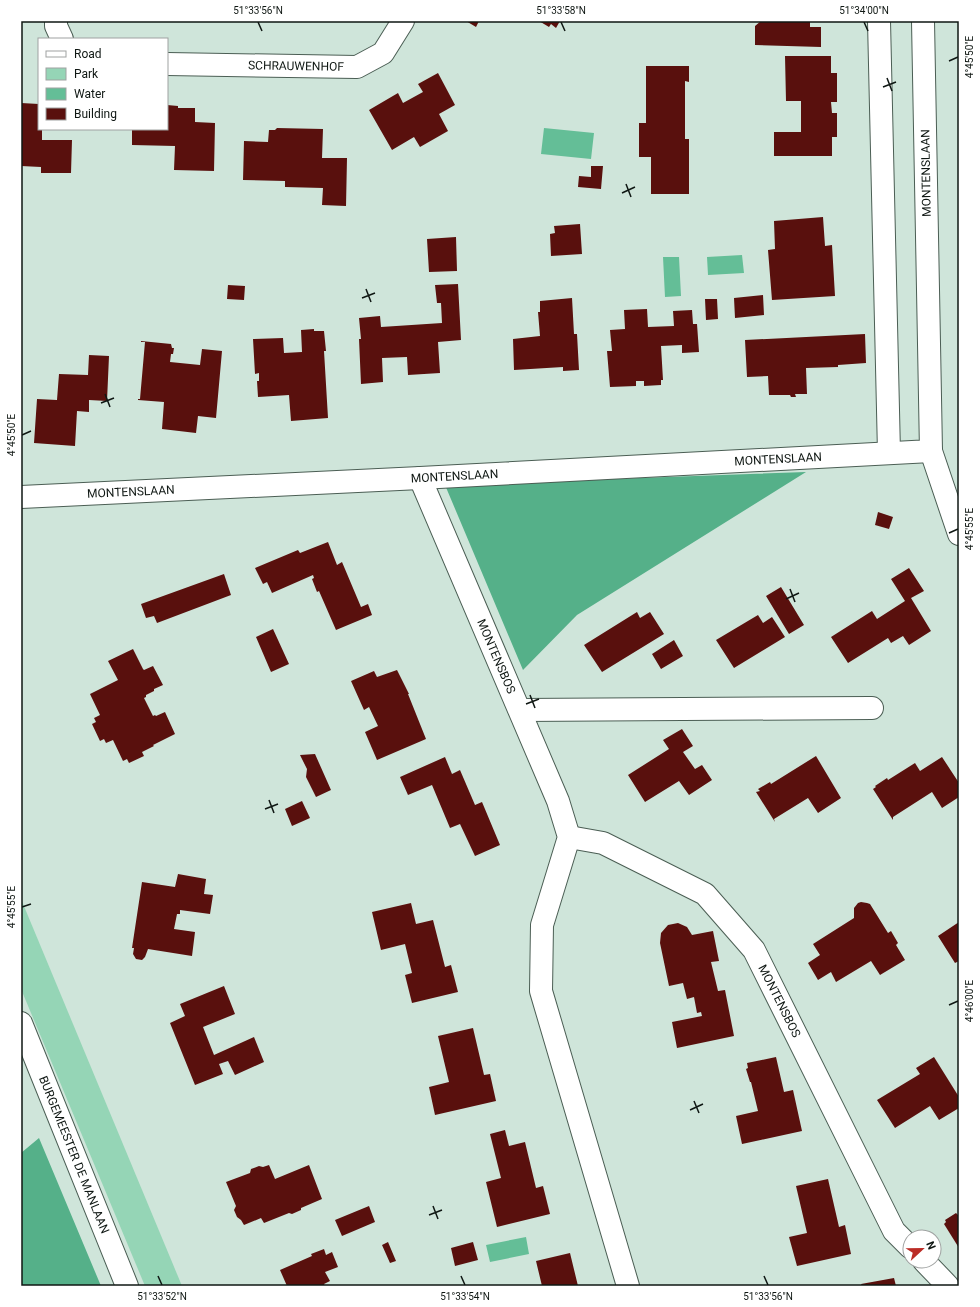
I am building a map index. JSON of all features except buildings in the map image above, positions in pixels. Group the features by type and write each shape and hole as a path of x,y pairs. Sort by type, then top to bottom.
{"street":[{"path":"56,21 56,26 62,38"},
{"name":"SCHRAUWENHOF","path":"168,64 357,67 383,53 403,21"},
{"path":"879,21 889,453"},
{"name":"MONTENSLAAN","path":"21,497 931,451 923,21"},
{"path":"931,451 959,534"},
{"name":"MONTENSBOS","path":"420,478 558,801 569,837 603,843 705,894 754,950 894,1231 902,1239"},
{"path":"520,710 872,708"},
{"path":"569,837 542,925 541,991 628,1286"},
{"name":"BURGEMEESTER DE MANLAAN","path":"21,1023 127,1286"},
{"path":"932,1269 948,1286"}],"green space":[{"path":"21,899 182,1286 145,1286 21,989"}],"shaded area":[{"path":"806,472 577,615 523,670 445,485"},
{"path":"39,1138 101,1286 21,1286 21,1153"}],"water":[{"path":"544,128 594,133 591,159 541,154"},
{"path":"742,255 744,273 708,275 707,257"},
{"path":"663,257 679,257 681,296 665,297"},
{"path":"526,1237 529,1254 490,1262 486,1245"}]}
